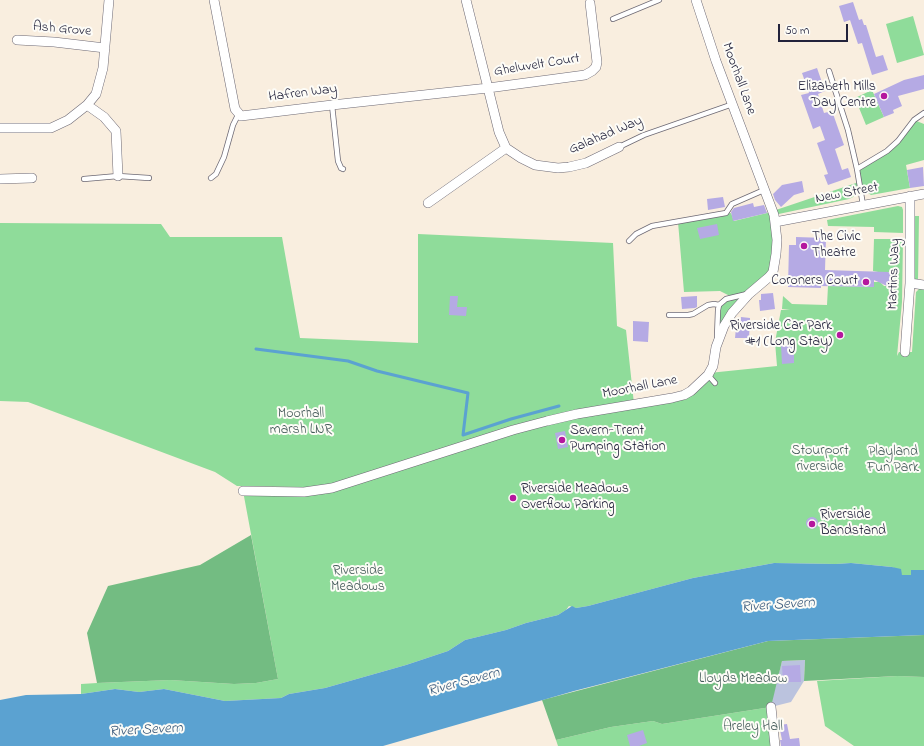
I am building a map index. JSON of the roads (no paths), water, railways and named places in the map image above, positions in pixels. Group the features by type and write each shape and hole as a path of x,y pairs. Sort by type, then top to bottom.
{"street":[{"path":"0,128 51,128 68,120 88,105 96,94 103,68 109,0"},
{"path":"214,0 235,109 239,114"},
{"path":"428,202 506,148 499,132 466,0"},
{"name":"Moorhall Lane","path":"243,491 304,492 332,488 513,430 547,421 577,414 684,395 708,375 714,366 716,347 724,326 732,313 749,294 770,277 773,272 777,240 775,222 716,61 696,0"},
{"name":"Gheluvelt Court","path":"488,88 585,75 592,71 596,67 597,62 590,3"},
{"name":"Ash Grove","path":"17,40 54,42 105,48"},
{"name":"Hafren Way","path":"239,114 241,116 488,88"},
{"path":"88,105 104,117 116,130 118,176"},
{"name":"Galahad Way","path":"506,148 535,165 558,168 586,163 619,147"},
{"path":"0,179 32,178"},
{"name":"New Street","path":"775,222 924,194"},
{"name":"Martins Way","path":"905,352 910,283 910,196"},
{"path":"910,283 924,285"},
{"path":"771,707 775,746"}],"lane":[{"path":"612,19 659,0"},
{"path":"829,71 848,130 863,205"},
{"name":"Galahad Way","path":"619,147 644,135 733,104"},
{"path":"332,105 338,161 341,168 344,169"},
{"path":"857,169 887,151 898,141 914,120 924,113"},
{"path":"211,178 216,174 224,157 233,125 239,114"},
{"path":"84,179 118,176 150,178"},
{"path":"629,241 636,234 652,226 726,213 732,204 764,190"},
{"path":"716,347 718,310 720,305 726,299 749,294"},
{"path":"669,315 688,315 693,314 708,305 720,305"},
{"path":"708,375 715,383"}],"water":[{"name":"River Severn","path":"774,563 851,563 901,569 902,575 911,575 911,570 924,570 924,635 768,641 574,691 383,746 0,746 0,700 26,695 81,694 115,689 139,692 164,689 225,701 281,698 289,694 325,688 406,665 448,651 465,640 558,615 572,606 576,608 588,606 693,578"}],"waterway":[{"path":"256,349 348,361 377,371 468,393 463,435 511,419 559,406"}],"place":[{"name":"Elizabeth Mills Day Centre","path":"884,96"},
{"name":"The Civic Theatre","path":"804,246"},
{"name":"Coroners Court","path":"866,282"},
{"name":"Riverside Car Park #1 (Long Stay)","path":"840,335"},
{"name":"Severn-Trent Pumping Station","path":"562,440"},
{"name":"Riverside Meadows Overflow Parking","path":"513,498"},
{"name":"Riverside Bandstand","path":"812,524"}],"park label":[{"name":"Moorhall marsh LNR","path":"301,424"},
{"name":"Stourport riverside","path":"820,460"},
{"name":"Playland Fun Park","path":"893,462"},
{"name":"Riverside Meadows","path":"358,580"},
{"name":"Lloyds Meadow","path":"743,680"},
{"name":"Areley Hall","path":"753,728"}]}
